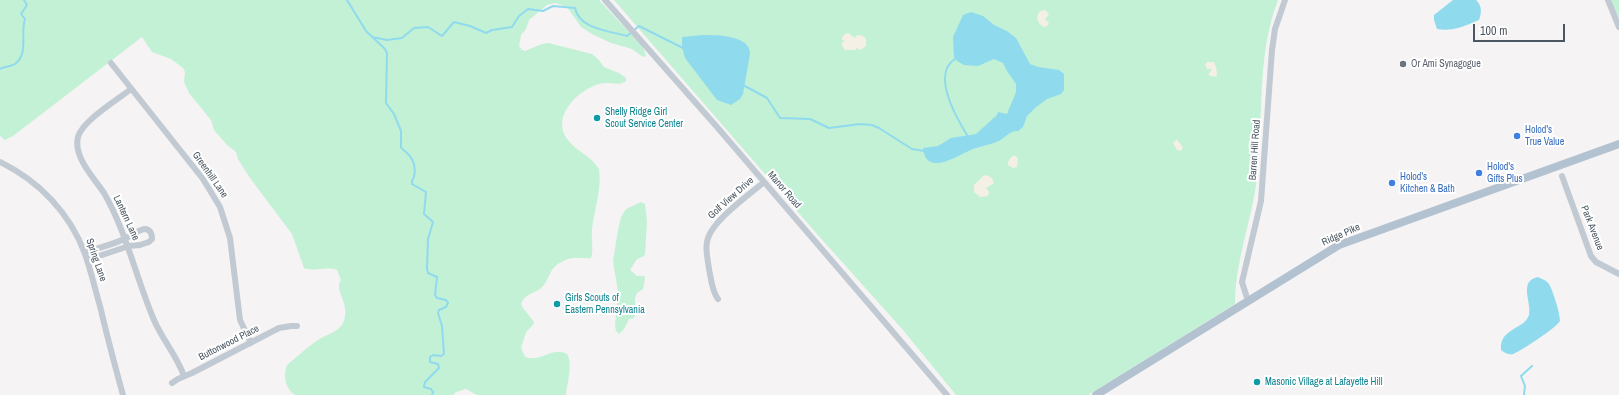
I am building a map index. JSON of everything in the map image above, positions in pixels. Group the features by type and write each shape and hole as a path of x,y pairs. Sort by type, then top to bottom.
{"main road":[{"name":"Ridge Pike","path":"1096,395 1318,257 1344,243 1619,144"}],"street":[{"name":"Manor Road","path":"605,0 764,182 945,395"},
{"name":"Barren Hill Road","path":"1248,301 1242,282 1261,201 1272,50 1275,28 1285,0"},
{"path":"1608,0 1619,27"},
{"name":"Greenhill Lane","path":"110,63 202,179 220,207 230,238 240,320 251,343"},
{"name":"Lantern Lane","path":"131,89 84,125 79,133 77,142 81,158 109,202 126,239 155,321 184,376"},
{"name":"Spring Lane","path":"0,162 29,180 52,200 68,221 87,260 123,395"},
{"name":"Park Avenue","path":"1562,176 1591,256 1596,262 1619,274"},
{"name":"Golf View Drive","path":"718,299 714,293 707,257 706,247 710,233 721,220 764,182"},
{"path":"84,252 126,239 133,233 144,230 148,230 152,234 152,239 148,242 140,245 129,246 87,260"},
{"name":"Buttonwood Place","path":"172,383 279,328 297,326"}],"green space":[{"path":"0,0 599,0 643,47 646,56 643,57 632,49 611,43 592,34 581,27 567,7 555,3 547,5 529,20 526,29 521,35 519,46 525,51 548,43 592,54 604,67 619,73 626,78 626,81 620,84 602,83 583,92 575,98 569,106 564,114 562,122 563,131 568,140 575,148 592,160 599,169 600,177 592,229 591,258 567,259 558,264 552,270 542,287 527,296 521,304 534,322 526,332 521,348 525,357 536,358 556,352 567,354 570,368 566,395 477,395 466,389 456,392 453,395 295,395 289,389 286,382 285,373 287,365 321,338 338,329 343,323 345,310 339,288 341,280 337,270 304,268 292,234 250,178 238,159 236,152 227,145 214,130 211,120 189,93 184,82 185,72 183,68 171,59 152,52 142,37 13,136 5,140 0,136"},
{"path":"614,0 1278,0 1266,44 1257,178 1255,194 1238,272 1235,304 1088,395 956,395 903,330 817,234"},
{"path":"1611,0 1619,0 1619,18"},
{"path":"641,202 645,204 647,221 645,254 637,259 630,270 637,276 644,276 645,278 643,289 637,293 635,298 634,318 629,319 624,329 619,334 616,331 615,326 618,292 613,261 618,230 621,217 626,209"}],"sand":[{"path":"1045,10 1049,14 1045,20 1049,22 1047,26 1044,27 1038,22 1037,18 1040,11"},
{"path":"848,33 855,38 857,35 863,36 866,39 866,46 860,50 857,48 855,50 845,50 842,43 845,41 842,39 845,34"},
{"path":"1207,62 1214,62 1217,75 1215,77 1208,75 1212,69 1207,69 1205,65"},
{"path":"1177,140 1183,147 1181,151 1177,150 1173,143"},
{"path":"1013,156 1016,156 1018,159 1017,167 1013,168 1008,165 1008,162"},
{"path":"987,175 992,178 994,183 986,188 989,192 988,196 980,197 974,192 974,185 983,176"}],"water":[{"path":"1453,0 1476,0 1481,9 1479,20 1453,29 1437,29 1434,15"},
{"path":"971,12 983,16 994,25 1007,31 1016,38 1030,64 1038,67 1059,70 1064,74 1064,90 1061,94 1047,99 1036,107 1027,116 1023,127 1018,131 1011,132 996,142 973,149 944,162 930,162 925,157 923,148 938,146 951,138 976,134 997,115 998,112 1007,114 1016,92 1016,84 1003,63 994,59 978,66 964,65 957,61 954,57 953,37 963,15"},
{"path":"703,35 732,37 745,43 749,48 750,54 743,94 740,99 731,105 717,100 685,58 682,47 682,37"},
{"path":"1538,277 1549,284 1556,302 1560,321 1545,334 1523,349 1513,354 1507,354 1501,350 1501,343 1508,333 1522,324 1529,315 1527,287 1532,279"}],"waterway":[{"path":"0,69 15,64 22,55 25,19 21,14 27,5 24,0"},
{"path":"347,0 366,31 385,49 387,53 386,103 394,114 401,131 401,147 414,164 415,171 412,184 426,192 424,214 433,222 428,239 427,269 428,273 437,277 435,295 437,298 446,300 448,303 446,307 439,310 438,313 442,326 444,354 441,356 433,355 430,357 430,362 438,364 439,368 425,382 424,387 431,389 433,392 432,395"},
{"path":"372,37 387,40 402,38 414,28 428,27 442,36 454,22 470,26 486,33 492,30 512,27 519,16 528,9 543,11 553,6 575,8 582,21 596,28 627,36 639,26 683,48"},
{"path":"955,59 948,66 945,75 945,85 952,107 967,135"},
{"path":"743,85 767,98 780,118 810,119 829,128 860,124 872,125 912,149 924,151"},
{"path":"1524,395 1525,386 1521,376 1532,366"}],"place":[{"name":"Or Ami Synagogue","path":"1403,64"},
{"name":"Shelly Ridge Girl Scout Service Center","path":"597,118"},
{"name":"Holod's True Value","path":"1517,136"},
{"name":"Holod's Gifts Plus","path":"1479,173"},
{"name":"Holod's Kitchen & Bath","path":"1392,183"},
{"name":"Girls Scouts of Eastern Pennsylvania","path":"557,304"},
{"name":"Masonic Village at Lafayette Hill","path":"1257,382"}]}
